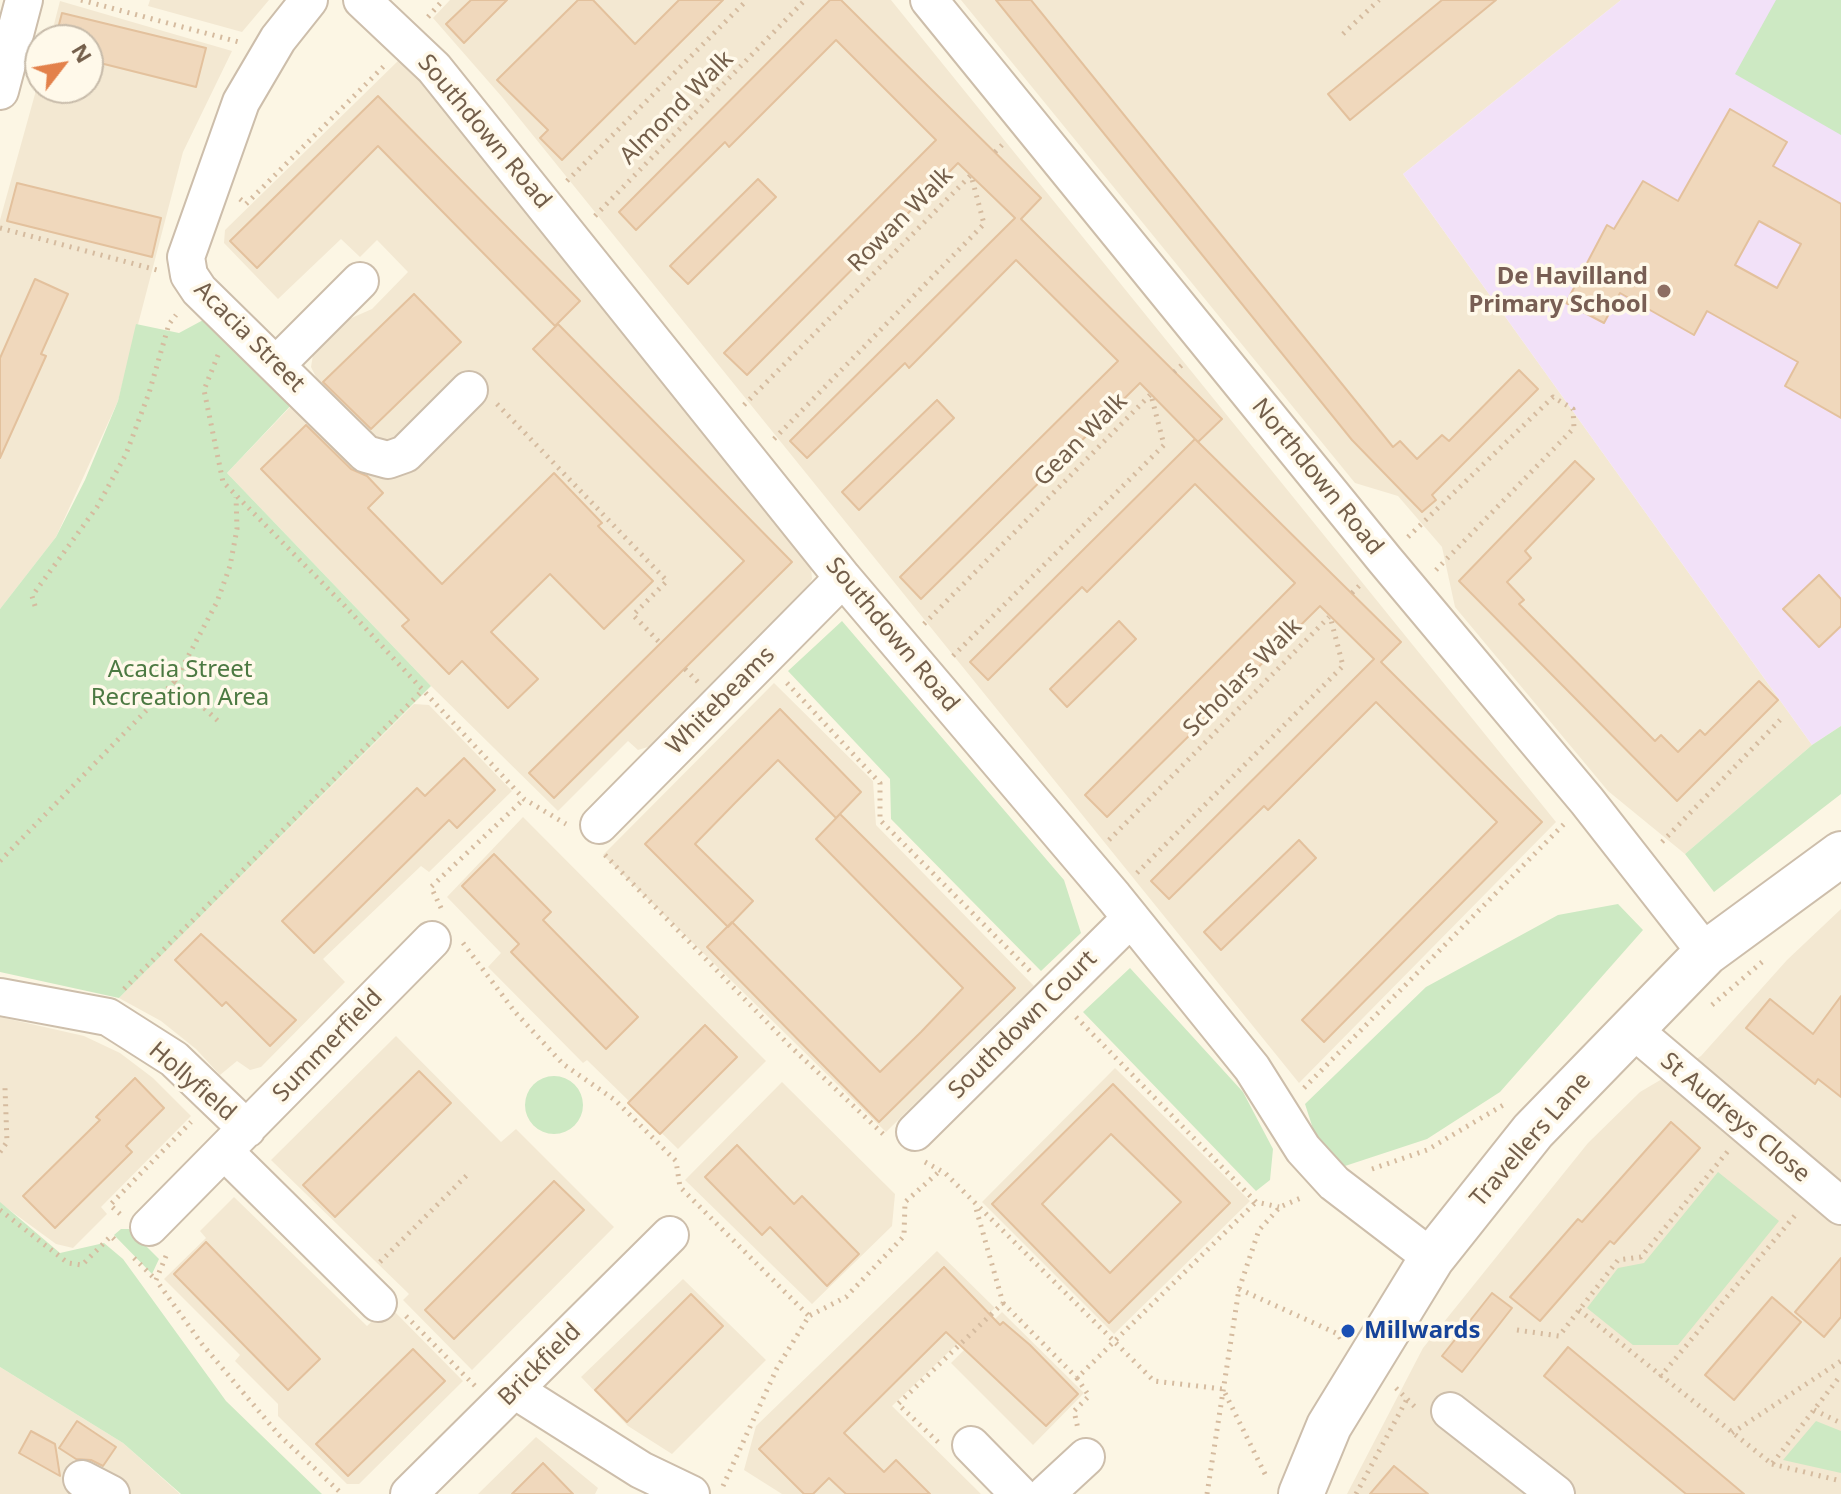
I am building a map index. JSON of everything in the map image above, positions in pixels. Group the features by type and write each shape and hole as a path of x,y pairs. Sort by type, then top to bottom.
{"street":[{"path":"0,91 24,0"},
{"name":"Acacia Street","path":"309,0 271,51 241,102 186,257 194,283 366,454 388,460 405,454 469,390"},
{"name":"Southdown Road","path":"362,0 408,41 544,205 843,578 1086,864 1252,1068 1303,1149 1334,1183 1432,1258"},
{"name":"Northdown Road","path":"929,0 1385,560 1587,801 1706,953"},
{"path":"276,365 360,281"},
{"name":"Whitebeams","path":"590,834 843,578"},
{"name":"Travellers Lane","path":"1285,1487 1329,1426 1432,1258 1533,1131 1706,953 1841,854"},
{"name":"Southdown Court","path":"907,1140 1054,995 1122,908"},
{"name":"Summerfield","path":"150,1232 444,929"},
{"name":"Hollyfield","path":"0,997 108,1017 174,1059 216,1097 236,1141"},
{"name":"St Audreys Close","path":"1631,1028 1830,1196"},
{"path":"236,1141 368,1293"},
{"name":"Brickfield","path":"409,1494 670,1235"},
{"path":"506,1400 634,1482 691,1494"},
{"path":"1450,1411 1556,1494"},
{"path":"971,1445 1019,1494"},
{"path":"1046,1494 1086,1457"}],"path":[{"path":"81,0 271,51"},
{"path":"213,180 246,204 408,41 443,0"},
{"name":"Almond Walk","path":"544,205 747,0"},
{"name":"Almond Walk","path":"572,240 805,0"},
{"path":"1343,34 1379,0"},
{"name":"Rowan Walk","path":"723,427 971,175 984,224 751,463"},
{"path":"0,228 194,283 169,324 149,393 126,454 97,507 32,596 35,606"},
{"path":"232,323 204,390 223,482 236,496 524,799 590,834 790,1046 941,1170 1154,1381 1223,1389"},
{"path":"469,390 486,392 667,581 633,615 660,643"},
{"name":"Gean Walk","path":"901,646 1151,395 1164,445 930,680"},
{"path":"1385,560 1553,397 1573,409 1574,428 1413,594"},
{"path":"0,861 175,681 217,602 230,566 237,529 236,496"},
{"name":"Scholars Walk","path":"1086,864 1330,616 1343,666 1122,908"},
{"path":"764,658 880,783 880,820 1256,1202 1280,1207"},
{"path":"175,681 218,721"},
{"path":"108,1017 116,997 423,690"},
{"path":"1639,866 1780,720"},
{"path":"524,799 431,887 444,929 563,1064 615,1100 676,1161 680,1187 809,1316"},
{"path":"1280,1112 1587,801"},
{"path":"1700,1015 1766,959"},
{"path":"0,1152 7,1142 5,1088"},
{"path":"156,1280 165,1258 150,1232 110,1205 216,1097"},
{"path":"1207,1494 1239,1289 1259,1230 1280,1207 1334,1183 1427,1150 1505,1103"},
{"path":"1517,1330 1559,1336 1618,1260 1641,1257 1747,1128"},
{"path":"718,1494 777,1368 809,1316 846,1297 904,1236 905,1202 941,1170"},
{"path":"470,1172 368,1293 389,1299 506,1400"},
{"path":"1660,1377 1830,1196"},
{"path":"1077,1378 1256,1202"},
{"path":"975,1204 1003,1303 1077,1378 1089,1396 1074,1411 1086,1457"},
{"path":"0,1210 68,1263 82,1265 111,1236 156,1280 279,1435 342,1494"},
{"path":"971,1445 944,1448 898,1404 1003,1303"},
{"path":"1579,1310 1772,1464 1841,1481"},
{"path":"1732,1433 1841,1361"},
{"path":"1772,1464 1841,1375"},
{"path":"1223,1389 1285,1487"},
{"path":"1356,1494 1407,1399"},
{"path":"1814,1410 1841,1423"}],"shaded area":[{"path":"150,0 269,0 242,32 148,6"},
{"path":"450,0 891,0 1556,822 1299,1083 502,97 433,18"},
{"path":"961,0 1621,0 1403,174 1812,745 1685,854 1608,791 1455,607 1442,547 1398,496 1355,483"},
{"name":"De Havilland Primary School","path":"1621,0 1841,0 1841,726 1812,745 1403,174"},
{"path":"60,1 232,51 183,152 118,401 56,537 0,609 0,220 32,104 104,104 104,24 54,24"},
{"path":"401,58 811,567 812,579 807,588 651,746 638,750 628,741 558,811 431,686 227,473 317,379 311,367 313,355 347,320 372,309 408,272 377,240 360,257 341,239 278,299 224,243 225,230"},
{"path":"774,683 873,781 876,825 1034,986 886,1132 603,855"},
{"path":"414,704 429,705 512,791 429,872 421,866 323,959 345,982 261,1067 250,1070 237,1061 220,1075 196,1049 161,1021 119,998"},
{"path":"523,817 766,1061 678,1149 587,1060 583,1063 488,967 501,953 447,897"},
{"path":"1841,909 1841,1494 1347,1494 1423,1348 1588,1143 1640,1092 1701,1056 1787,960"},
{"path":"0,1017 84,1036 120,1053 153,1078 191,1116 101,1207 107,1214 73,1248 56,1244 0,1203"},
{"path":"396,1036 501,1142 516,1129 614,1227 472,1370 403,1300 409,1294 271,1160"},
{"path":"1115,1068 1250,1201 1114,1334 982,1202"},
{"path":"782,1082 895,1194 892,1226 812,1304 685,1180"},
{"path":"234,1197 367,1326 385,1309 393,1310 463,1381 359,1484 347,1484 278,1416 278,1404 235,1361 240,1355 164,1279 206,1238 200,1231"},
{"path":"937,1251 995,1308 892,1406 981,1494 782,1494 744,1470 756,1426"},
{"path":"683,1279 766,1360 672,1454 628,1426 581,1377"},
{"path":"1002,1312 1084,1393 1033,1445 951,1363"},
{"path":"0,1367 123,1443 180,1494 0,1494"},
{"path":"536,1437 598,1488 595,1494 478,1494"}],"green space":[{"path":"1776,0 1841,0 1841,135 1735,74"},
{"name":"Acacia Street Recreation Area","path":"205,319 295,401 227,473 431,686 119,998 0,972 0,609 56,537 85,480 118,401 136,324 179,333"},
{"path":"842,621 1064,880 1081,933 1041,971 891,819 890,779 788,671"},
{"path":"1841,726 1841,794 1714,892 1685,854 1812,745"},
{"path":"1618,904 1643,930 1500,1092 1427,1139 1345,1166 1317,1141 1305,1104 1426,987 1558,915"},
{"path":"1130,968 1243,1092 1273,1149 1270,1180 1256,1191 1083,1012"},
{"path":"554,1076 575,1084 583,1105 575,1126 554,1134 533,1126 525,1105 533,1084"},
{"path":"1718,1172 1779,1221 1678,1345 1633,1345 1587,1308 1618,1268 1644,1263"},
{"path":"0,1202 60,1253 104,1243 123,1259 226,1401 322,1494 181,1494 123,1443 0,1367"},
{"path":"121,1229 129,1229 159,1259 152,1274 114,1235"},
{"path":"1816,1421 1841,1431 1841,1473 1783,1460"}],"building":[{"path":"471,0 507,0 464,43 446,24"},
{"path":"578,0 593,0 635,44 679,0 723,0 562,160 540,138 548,130 497,80"},
{"path":"830,0 841,0 1041,198 1021,219 1222,419 1198,442 1140,383 921,599 900,577 1118,361 1016,260 909,368 905,363 807,458 790,441 1015,218 958,163 747,375 724,353 936,140 836,40 729,147 725,142 636,230 619,212"},
{"path":"996,0 1031,0 1393,447 1400,441 1417,459 1442,435 1449,441 1519,370 1538,389 1432,495 1436,500 1422,512 1352,440"},
{"path":"1442,0 1496,0 1350,120 1328,94"},
{"path":"62,13 206,48 196,87 104,64 104,24 59,24"},
{"path":"378,96 580,301 555,326 378,146 257,268 230,241"},
{"path":"1730,109 1787,142 1773,166 1841,204 1841,418 1785,386 1798,362 1707,311 1694,335 1620,293 1604,323 1566,303 1607,225 1614,229 1643,181 1678,201","holes":["1759,221 1801,244 1777,288 1735,265"]},
{"path":"758,179 776,197 688,284 670,266"},
{"path":"17,183 161,218 152,257 7,221"},
{"path":"35,279 68,294 41,354 46,356 0,458 0,358"},
{"path":"414,294 461,342 371,429 323,382"},
{"path":"558,324 792,562 554,798 529,773 744,561 533,349"},
{"path":"937,400 954,418 859,510 842,492"},
{"path":"306,425 351,469 367,476 383,493 368,508 442,584 554,473 602,523 598,526 653,581 604,629 550,574 491,632 538,679 508,708 462,661 449,674 402,626 409,620 261,469"},
{"path":"1195,439 1401,642 1381,662 1542,822 1324,1042 1302,1020 1497,822 1376,702 1268,810 1264,806 1169,899 1151,881 1374,659 1320,606 1107,817 1085,795 1295,583 1195,484 1087,592 1082,587 988,680 970,662"},
{"path":"1575,461 1594,479 1525,551 1531,558 1507,582 1524,600 1519,604 1655,741 1661,735 1678,752 1700,730 1705,735 1759,681 1778,700 1677,801 1459,581"},
{"path":"1819,575 1841,599 1841,626 1819,647 1783,609"},
{"path":"1119,621 1136,639 1067,707 1050,689"},
{"path":"780,709 861,792 836,818 778,760 735,803 695,844 753,901 728,927 645,844"},
{"path":"464,758 495,790 457,828 449,820 314,953 282,921 417,788 425,796"},
{"path":"840,814 1015,988 879,1122 707,947 732,922 880,1072 921,1032 963,988 816,839"},
{"path":"1299,840 1316,858 1221,950 1204,932"},
{"path":"494,854 551,912 543,920 638,1017 606,1049 511,952 519,944 462,886"},
{"path":"201,934 296,1020 270,1046 226,1002 222,1006 175,960"},
{"path":"1841,996 1841,1097 1818,1079 1815,1084 1746,1028 1770,999 1813,1034"},
{"path":"705,1025 737,1057 660,1134 628,1103"},
{"path":"419,1071 451,1103 335,1217 303,1185"},
{"path":"135,1078 164,1108 126,1146 132,1152 55,1228 23,1196 100,1120 96,1117"},
{"path":"1113,1084 1230,1203 1109,1323 992,1204","holes":["1111,1134 1181,1202 1110,1273 1042,1204"]},
{"path":"1671,1122 1700,1148 1614,1244 1610,1241 1540,1321 1510,1297 1578,1219 1582,1222"},
{"path":"737,1145 794,1204 802,1196 859,1254 827,1286 770,1227 762,1235 705,1177"},
{"path":"554,1181 584,1210 454,1339 425,1310"},
{"path":"206,1242 320,1359 288,1390 174,1274"},
{"path":"1841,1258 1841,1317 1824,1337 1795,1312"},
{"path":"944,1267 1000,1325 1003,1322 1030,1345 1078,1394 1046,1426 946,1332 844,1433 884,1472 896,1460 930,1494 846,1494 829,1478 813,1494 804,1494 759,1449"},
{"path":"1492,1293 1512,1308 1462,1372 1442,1356"},
{"path":"691,1294 723,1326 627,1422 595,1390"},
{"path":"1772,1297 1801,1322 1734,1400 1705,1375"},
{"path":"1568,1347 1744,1494 1686,1494 1544,1376"},
{"path":"413,1349 445,1381 348,1476 316,1444"},
{"path":"77,1421 116,1447 103,1466 91,1460 76,1459 59,1448"},
{"path":"31,1431 55,1444 60,1476 19,1453"},
{"path":"543,1463 573,1494 512,1494"},
{"path":"1394,1466 1428,1494 1370,1494"}],"place":[{"name":"De Havilland Primary School","path":"1664,291"},
{"name":"Millwards","path":"1348,1331"}]}
